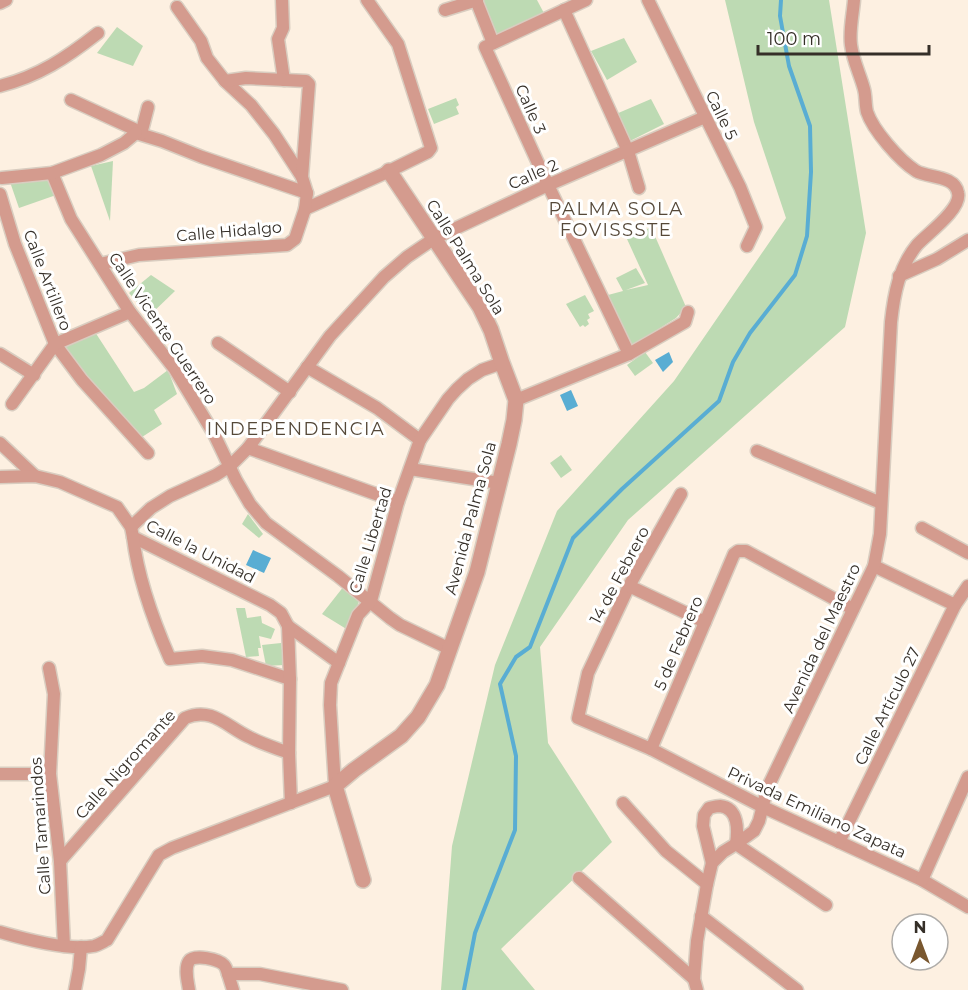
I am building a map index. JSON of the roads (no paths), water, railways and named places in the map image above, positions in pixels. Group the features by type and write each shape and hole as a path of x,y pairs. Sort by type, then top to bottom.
{"street":[{"path":"0,3 6,0"},
{"path":"282,0 283,28 278,39 284,80"},
{"path":"305,209 428,152 431,148 398,44 367,0"},
{"path":"445,10 477,0"},
{"name":"Calle 3","path":"477,0 493,43 485,47 629,354"},
{"path":"493,43 586,0"},
{"name":"Calle 5","path":"648,0 740,187 756,226 747,246"},
{"name":"Avenida del Maestro","path":"712,863 723,852 754,831 759,821 767,789 874,566 880,534 891,322 899,276 917,246 952,211 958,201 958,193 954,186 948,181 917,172 902,160 873,126 851,44 854,0"},
{"path":"177,7 201,41 207,58 225,81 257,112 302,177 307,193 305,209"},
{"path":"564,10 628,151 639,188"},
{"path":"0,86 19,81 51,66 70,55 98,33"},
{"path":"225,81 246,78 306,81 309,84 302,177"},
{"path":"71,100 134,129 139,134 307,193"},
{"path":"1,180 52,173 101,156 139,134 148,107"},
{"name":"Calle 2","path":"230,466 248,448 330,336 384,277 407,257 435,238 548,185 705,117"},
{"name":"Calle Palma Sola","path":"388,171 480,307 491,330 516,400"},
{"name":"Calle Vicente Guerrero","path":"52,173 71,219 130,312 174,368 214,434 250,504 266,523 400,625 450,649"},
{"name":"Calle Artillero","path":"0,194 15,244 55,345 82,380 148,453"},
{"name":"Calle Hidalgo","path":"100,264 139,255 287,245 295,239 305,209"},
{"path":"899,276 968,240"},
{"path":"12,404 55,345 130,312"},
{"path":"516,400 629,354 685,322 688,312"},
{"path":"218,343 290,392"},
{"path":"0,354 34,375"},
{"name":"Calle Libertad","path":"344,778 330,705 331,683 358,615 371,601 398,502 420,440 448,399 468,379 482,370 502,363"},
{"path":"307,367 377,408 420,440"},
{"name":"Avenida Palma Sola","path":"344,778 400,736 418,717 437,685 477,572 512,432 516,400"},
{"path":"0,443 35,476"},
{"path":"248,448 398,502"},
{"path":"757,451 881,503"},
{"path":"230,466 151,508 132,532 145,592 170,659 202,656 232,660 290,679"},
{"path":"410,469 499,483"},
{"name":"Calle la Unidad","path":"0,477 35,476 60,482 117,507 132,532 270,605 281,613 288,626 339,663"},
{"name":"14 de Febrero","path":"651,749 578,718 588,673 629,586 681,494"},
{"path":"922,528 968,553"},
{"name":"5 de Febrero","path":"651,749 734,554 738,551 746,552 853,609"},
{"path":"874,566 955,605"},
{"path":"629,586 705,622"},
{"name":"Calle Artículo 27","path":"839,842 955,605 968,586"},
{"path":"288,626 291,803"},
{"name":"Calle Tamarindos","path":"49,668 54,694 50,774 60,861 64,946"},
{"name":"Calle Nigromante","path":"60,861 185,718 195,714 220,719 248,737 289,753"},
{"name":"Privada Emiliano Zapata","path":"651,749 763,807 922,880 968,907"},
{"path":"0,774 50,774"},
{"path":"922,880 968,777"},
{"path":"0,932 64,946 96,946 107,940 159,855 291,803 344,778 363,880"},
{"path":"623,803 666,851 706,884"},
{"path":"696,984 701,916 712,863 702,826 704,815 710,808 720,806 734,816 738,830 736,844 826,905"},
{"path":"579,878 696,984"},
{"path":"701,916 797,990"},
{"path":"75,990 81,947"},
{"path":"189,990 187,965 194,957 219,962 225,966 233,990"},
{"path":"228,974 260,974 342,990"}],"water":[{"path":"669,352 673,362 663,372 655,360"},
{"path":"571,390 578,406 567,411 560,395"},
{"path":"253,550 271,558 264,573 246,565"}],"waterway":[{"path":"464,990 475,933 515,830 516,756 500,684 516,657 530,647 573,538 622,489 719,401 733,362 750,333 795,275 807,236 811,172 810,126 789,66 780,16 781,0"}],"district":[{"name":"PALMA SOLA FOVISSSTE","path":"616,219"},
{"name":"INDEPENDENCIA","path":"296,429"}]}
